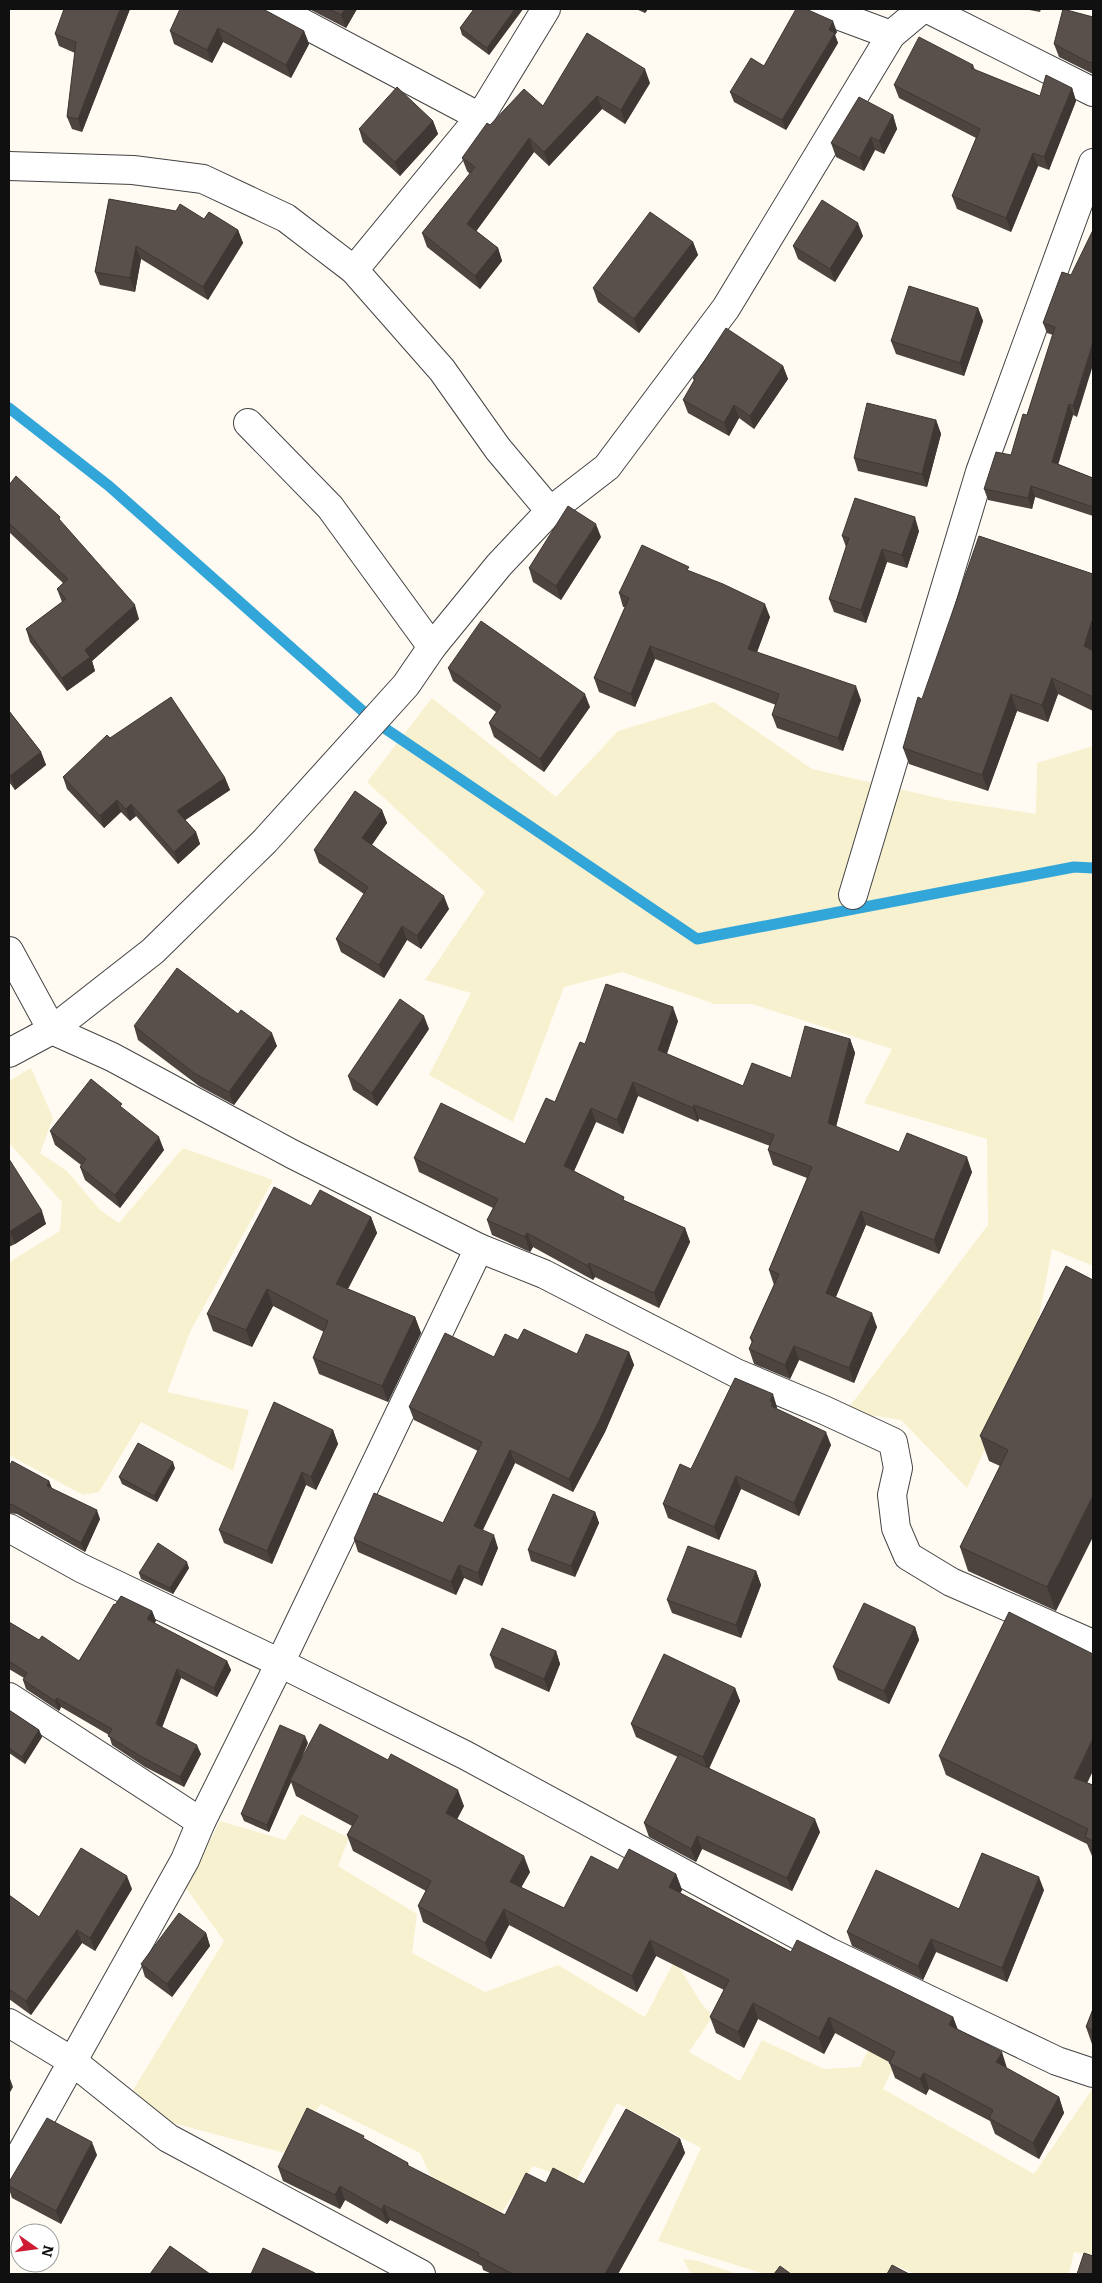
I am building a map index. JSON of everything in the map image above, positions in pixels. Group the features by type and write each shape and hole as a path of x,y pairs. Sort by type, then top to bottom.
{"street":[{"path":"276,9 480,117"},
{"path":"354,270 480,117 546,9"},
{"path":"821,9 891,36"},
{"path":"9,1053 52,1030 153,951 265,841 406,685 432,647 499,565 550,511 607,467 726,308 891,36 922,9"},
{"path":"928,9 1093,92"},
{"path":"853,896 980,472 1093,163"},
{"path":"9,166 133,170 203,179 286,218 354,270 442,370 498,449 550,511"},
{"path":"248,423 330,507 432,647"},
{"path":"9,951 52,1030 112,1057 292,1154 479,1248 544,1274 736,1373 824,1410 893,1442 898,1468 892,1495 896,1528 908,1556 951,1582 1093,1644"},
{"path":"9,2175 185,1860 201,1822 280,1663 479,1248"},
{"path":"9,1528 81,1568 280,1663 465,1755 829,1952 1057,2060 1093,2073"},
{"path":"9,1697 201,1822"},
{"path":"9,2024 72,2061 168,2138 421,2274"}],"shaded area":[{"path":"432,698 556,797 618,731 714,702 812,769 947,800 1036,814 1037,763 1093,746 1093,1266 1052,1249 1034,1343 967,1488 901,1420 846,1411 988,1225 987,1139 864,1103 892,1049 752,1004 715,1004 622,972 564,987 513,1122 429,1075 471,993 425,980 485,892 367,782"},
{"path":"31,1068 53,1118 40,1153 67,1171 100,1210 119,1223 183,1148 273,1180 191,1330 167,1392 249,1410 233,1471 141,1422 99,1492 83,1495 9,1455 9,1262 60,1231 62,1202 9,1143 9,1081"},
{"path":"301,1814 349,1838 338,1866 417,1914 412,1953 485,1992 558,1965 645,2017 675,1960 701,2003 713,2016 689,2052 740,2081 762,2040 824,2069 860,2067 892,2001 918,2016 883,2089 1034,2174 1093,2088 1093,2255 1074,2252 1069,2274 915,2274 897,2266 892,2274 765,2274 658,2241 701,2148 617,2103 576,2181 533,2166 502,2212 434,2183 420,2153 321,2104 285,2153 169,2122 133,2090 224,1941 186,1888 220,1821 285,1840"},
{"path":"683,2259 698,2261 738,2274 691,2274"}],"building":[{"path":"64,9 120,9 78,119 67,117 76,42 55,34"},
{"path":"180,9 263,9 304,31 286,65 218,28 207,50 170,31"},
{"path":"329,9 345,9 341,15"},
{"path":"474,9 515,9 487,48 460,28"},
{"path":"796,9 806,9 833,21 829,30 835,33 782,120 730,92 751,58 764,66"},
{"path":"1063,9 1093,17 1093,63 1054,44"},
{"path":"587,33 645,69 621,110 597,96 544,152 529,138 467,224 498,248 475,276 422,233 475,167 462,158 487,123 490,125 524,89 543,106"},
{"path":"919,37 973,65 971,68 1040,96 1046,75 1072,88 1044,157 1033,153 1006,218 952,196 980,129 894,85"},
{"path":"397,87 433,121 395,162 359,129"},
{"path":"859,97 893,115 879,141 871,137 860,158 831,143"},
{"path":"109,199 176,211 180,204 204,219 209,212 238,230 203,287 136,246 130,278 95,272"},
{"path":"822,200 858,223 830,269 793,246"},
{"path":"650,212 693,242 634,319 593,288"},
{"path":"1093,230 1093,342 1073,406 1069,404 1052,462 1093,478 1093,507 1031,486 1028,498 984,489 996,452 1011,455 1023,414 1027,415 1055,327 1043,323 1062,272 1071,275"},
{"path":"909,286 978,308 960,363 891,341"},
{"path":"726,328 783,366 750,416 734,405 724,423 683,400 695,379 693,378"},
{"path":"867,403 936,420 922,474 854,458"},
{"path":"16,476 60,517 59,519 135,605 85,650 90,657 62,678 26,629 66,599 57,589 68,579 9,523 9,485"},
{"path":"855,498 915,517 902,555 882,549 861,610 829,599 849,538 842,536"},
{"path":"568,506 596,524 556,586 529,568"},
{"path":"979,536 1093,574 1093,618 1084,646 1093,651 1093,697 1052,678 1042,705 1011,694 982,775 903,748 918,697 922,699"},
{"path":"642,545 689,567 687,570 723,584 765,604 748,649 856,686 838,738 772,715 779,694 650,646 631,694 594,678 629,598 619,593"},
{"path":"481,621 585,694 540,759 489,723 501,706 448,668"},
{"path":"171,697 225,778 177,811 196,832 174,852 131,804 126,809 117,800 100,816 63,777 107,735 110,738"},
{"path":"9,711 41,752 10,776 9,775"},
{"path":"355,791 382,810 362,838 444,896 417,936 402,926 379,965 336,939 368,887 314,850"},
{"path":"177,968 238,1014 241,1010 272,1033 229,1092 194,1073 134,1026"},
{"path":"606,984 673,1007 658,1050 743,1086 752,1063 791,1078 805,1026 850,1039 828,1123 899,1152 907,1133 967,1157 934,1240 861,1211 826,1293 872,1313 849,1368 794,1346 785,1365 749,1349 753,1340 750,1338 779,1274 769,1270 812,1167 768,1150 774,1135 694,1105 693,1108 633,1082 617,1120 591,1108 564,1166 624,1197 623,1200 685,1228 654,1293 589,1263 588,1266 527,1233 525,1237 487,1220 498,1199 414,1158 441,1103 525,1144 546,1098 555,1102 580,1042 585,1044"},
{"path":"400,999 424,1016 372,1093 348,1076"},
{"path":"91,1079 122,1104 120,1106 159,1137 115,1195 80,1167 86,1159 50,1131"},
{"path":"9,1159 42,1211 9,1232"},
{"path":"274,1187 311,1206 320,1190 371,1217 336,1284 415,1317 382,1386 313,1358 328,1321 267,1289 246,1330 207,1314"},
{"path":"1066,1266 1093,1280 1093,1495 1047,1587 960,1547 1008,1450 980,1436"},
{"path":"524,1329 577,1354 586,1334 629,1352 600,1419 569,1479 510,1450 474,1526 494,1535 478,1573 459,1565 451,1582 354,1539 374,1493 443,1523 482,1442 409,1407 445,1333 494,1357 505,1334 518,1340"},
{"path":"735,1378 773,1394 770,1401 773,1403 771,1406 826,1432 794,1503 736,1476 714,1527 663,1504 680,1464 691,1469"},
{"path":"274,1402 333,1430 311,1477 302,1472 267,1551 219,1530"},
{"path":"138,1443 173,1462 154,1496 119,1477"},
{"path":"12,1461 49,1481 47,1486 97,1510 81,1543 9,1504 9,1464"},
{"path":"553,1494 595,1512 571,1566 528,1550"},
{"path":"158,1543 187,1562 170,1588 139,1573"},
{"path":"688,1546 756,1571 736,1625 667,1600"},
{"path":"121,1596 152,1611 147,1619 227,1661 214,1688 177,1669 156,1724 197,1745 180,1777 108,1736 112,1729 57,1698 55,1701 23,1680 27,1673 9,1661 9,1622 39,1640 42,1636 79,1661 114,1604"},
{"path":"864,1603 915,1627 884,1691 833,1667"},
{"path":"1009,1612 1093,1654 1093,1738 1074,1778 1093,1785 1093,1841 1085,1837 1088,1829 939,1756"},
{"path":"502,1628 556,1651 544,1679 490,1655"},
{"path":"664,1654 735,1688 703,1757 631,1724"},
{"path":"9,1710 39,1730 22,1757 9,1748"},
{"path":"320,1724 388,1760 391,1754 458,1790 446,1813 524,1856 510,1882 564,1908 591,1856 618,1870 629,1849 676,1874 669,1887 791,1952 797,1940 953,2017 949,2025 1002,2052 996,2062 1059,2097 1033,2143 989,2118 993,2110 924,2073 920,2079 889,2063 895,2052 829,2017 819,2038 753,2003 738,2032 710,2017 729,1980 650,1940 632,1976 504,1909 485,1943 418,1906 431,1881 347,1835 358,1816 290,1780"},
{"path":"280,1725 305,1736 267,1825 241,1814"},
{"path":"679,1754 815,1819 787,1878 697,1836 691,1849 644,1823"},
{"path":"81,1848 127,1876 90,1938 77,1930 26,2001 9,1989 9,1895 39,1917"},
{"path":"982,1853 1039,1877 1002,1968 931,1939 918,1966 847,1932 876,1870 959,1909"},
{"path":"179,1913 206,1933 167,1984 141,1964"},
{"path":"1093,2009 1093,2031 1086,2027"},
{"path":"307,2108 364,2136 363,2138 408,2163 407,2165 505,2215 526,2173 546,2183 553,2168 584,2184 626,2109 680,2139 605,2274 513,2274 478,2256 479,2253 384,2205 382,2210 340,2186 335,2195 278,2167"},
{"path":"47,2118 92,2142 56,2211 9,2186 9,2182"},
{"path":"170,2246 210,2274 150,2274"},
{"path":"263,2248 315,2273 251,2274"},
{"path":"1084,2253 1093,2256 1093,2274 1077,2274"},
{"path":"892,2265 909,2274 887,2274"},
{"path":"780,2266 791,2274 774,2274"}],"waterway":[{"path":"9,408 109,486 374,721 697,939 1074,867 1093,868"}]}
